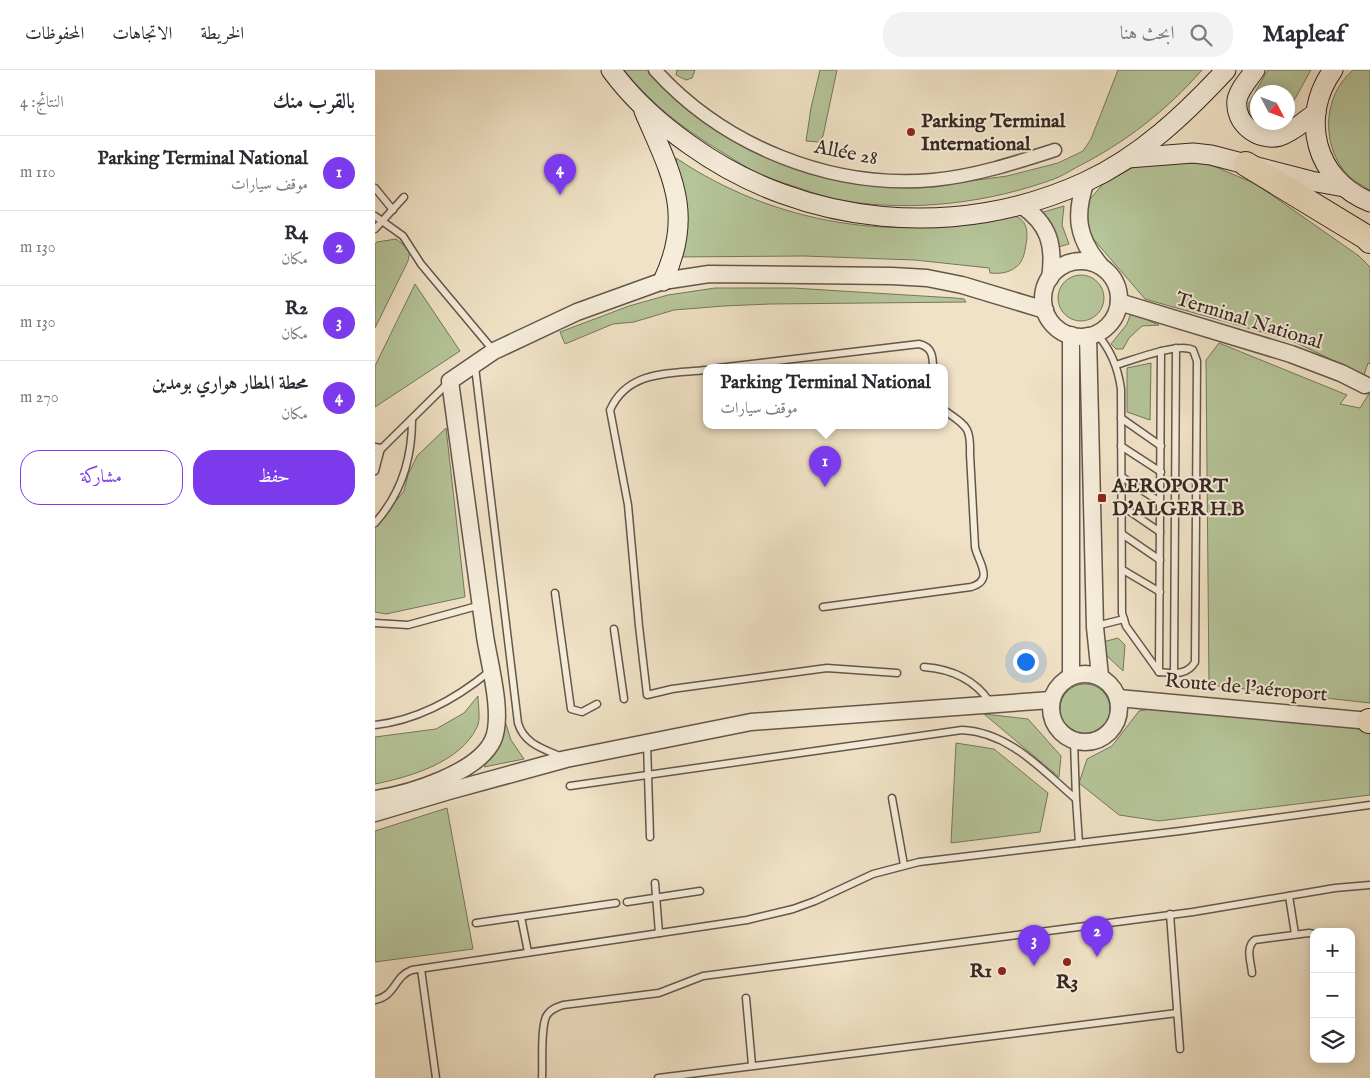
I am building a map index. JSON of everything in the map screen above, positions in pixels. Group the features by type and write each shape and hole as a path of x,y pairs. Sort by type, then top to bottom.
{"highway":[{"path":"1246,164 1370,241"}],"main road":[{"path":"611,70 642,107 674,134 701,153 743,178 780,194 819,206 859,214 900,219 981,214 1050,196 1086,181 1128,158 1157,136 1186,111 1226,70"},
{"path":"1255,70 1242,88 1237,99 1240,117 1245,126 1253,132 1270,137 1280,136 1289,132 1315,112"},
{"path":"1333,70 1322,89 1315,112 1316,136 1321,153 1329,169 1344,187 1370,202"},
{"path":"642,107 669,168 678,200 678,234 670,266 663,281"},
{"path":"1128,158 1193,153 1229,158 1311,181 1344,187"}],"street":[{"name":"Allée 28","path":"655,70 695,107 732,133 797,162 851,176 892,180 941,179 995,169 1055,150"},
{"path":"1086,181 1079,203 1079,226 1090,254 1115,281 1119,291 1119,302 1117,312 1106,328 1093,335 1071,336 1055,326 1049,318 1043,299 1045,288 1057,269 1073,262 1089,261 1100,265"},
{"path":"1021,205 1039,220 1050,241 1052,264 1050,278"},
{"path":"375,799 418,788 464,769 481,757 494,739 497,728 496,706 450,381 474,363 494,351 577,312 663,281 701,275 730,273 910,277 962,285 1045,310"},
{"name":"Terminal National","path":"1119,302 1291,354 1341,373 1365,385"},
{"path":"1093,335 1095,627 1100,676"},
{"path":"1071,336 1071,676"},
{"path":"1085,673 1100,676 1111,685 1118,698 1117,719 1112,728 1105,736 1095,741 1085,742 1066,737 1055,725 1052,717 1051,700 1058,686 1071,676 1085,673"},
{"name":"Route de l'aéroport","path":"1118,698 1370,721"},
{"path":"375,814 566,759 751,722 1051,700"}],"lane":[{"path":"375,188 393,210"},
{"path":"375,229 404,197"},
{"path":"375,216 403,236 421,264 494,351"},
{"path":"1093,335 1105,343 1116,365 1121,389 1122,606 1124,619 1126,626 1159,672"},
{"path":"752,364 919,344 928,348 931,352 932,364"},
{"path":"1116,365 1161,351 1188,347 1193,350 1197,361 1195,662 1192,667 1182,673 1159,672"},
{"path":"1174,673 1176,348"},
{"path":"1159,672 1161,351"},
{"path":"474,363 517,723 527,740 566,759"},
{"path":"703,370 656,376 636,381 618,396 610,410 628,506 647,695 672,689 827,668 897,673"},
{"path":"375,455 378,448 412,420 450,381"},
{"path":"823,607 971,588 983,579 984,569 975,547 970,454 971,439 965,427 948,413"},
{"path":"1121,418 1161,446"},
{"path":"375,524 391,502 406,470 410,454 412,420"},
{"path":"1121,446 1161,472"},
{"path":"375,471 378,448"},
{"path":"1122,477 1160,502"},
{"path":"1122,506 1160,532"},
{"path":"1123,534 1160,560"},
{"path":"1123,570 1160,592"},
{"path":"555,593 571,709 581,712 597,704"},
{"path":"375,624 408,625 481,605"},
{"path":"1095,627 1124,619"},
{"path":"613,629 625,699"},
{"path":"924,667 950,671 963,676 979,689 992,704"},
{"path":"375,725 409,718 431,710 472,686 491,670"},
{"path":"569,786 951,731 973,731 994,736 1013,747 1076,799"},
{"path":"1074,740 1079,843"},
{"path":"647,743 650,837"},
{"path":"892,798 904,865"},
{"path":"375,1000 390,994 406,973 421,969 747,920 770,915 815,900 873,874 904,865 1180,831 1370,804"},
{"path":"655,883 659,933"},
{"path":"542,1078 543,1023 547,1014 554,1008 563,1005 659,992 703,976 1170,914 1335,888 1370,885"},
{"path":"627,902 700,891"},
{"path":"1289,896 1295,934"},
{"path":"476,923 616,903"},
{"path":"1170,914 1180,1049"},
{"path":"521,917 528,952"},
{"path":"1252,973 1249,949 1252,942 1259,938 1310,932"},
{"path":"421,969 436,1078"},
{"path":"746,998 752,1065"},
{"path":"658,1078 1177,1013"}],"green space":[{"path":"624,70 649,70 672,96 716,125 801,168 955,183 1007,176 1058,163 1083,151 1091,139 1118,70 1202,70 1160,112 1128,136 1095,158 1057,178 1003,194 977,199 951,203 897,206 831,198 757,173 708,144 682,125 645,94"},
{"path":"677,70 695,70 692,78 686,80 676,75"},
{"path":"820,70 837,70 823,136 819,142 806,141 811,108"},
{"path":"1268,70 1311,70 1295,99 1295,85 1259,85"},
{"path":"1353,70 1370,70 1370,190 1345,172 1337,160 1329,133 1331,106 1343,81"},
{"path":"676,158 714,181 754,199 796,213 838,222 881,227 925,227 968,223 1012,215 1018,217 1025,224 1027,239 1024,255 1019,264 1013,269 997,273 990,273 989,268 915,260 804,256 673,257 682,198"},
{"path":"1141,163 1196,163 1211,165 1256,184 1359,256 1370,267 1370,364 1368,363 1364,375 1290,340 1145,299 1090,235 1086,204 1103,184"},
{"path":"1064,206 1062,225 1069,244 1058,247 1054,229 1040,213"},
{"path":"396,239 410,250 408,261 375,328 375,244"},
{"path":"1081,275 1094,279 1100,285 1104,298 1100,311 1094,317 1081,321 1068,317 1062,311 1058,298 1062,285 1068,279"},
{"path":"415,284 460,351 375,407 375,366"},
{"path":"715,288 793,288 955,298 964,299 966,302 724,306 674,310 634,322 613,324 565,344 560,332 629,306 668,295"},
{"path":"1131,313 1159,325 1142,326 1129,338 1123,349 1116,349 1111,344 1127,324"},
{"path":"1219,343 1347,395 1340,404 1360,408 1370,392 1370,703 1209,685 1206,360"},
{"path":"1151,363 1150,420 1127,412 1127,368"},
{"path":"446,428 465,597 386,614 375,612 375,526 404,491 408,475 417,456"},
{"path":"1118,638 1125,645 1123,671 1104,653 1103,642"},
{"path":"1085,684 1095,686 1103,691 1108,699 1110,709 1108,719 1103,727 1095,732 1085,734 1075,732 1067,727 1062,719 1060,709 1062,699 1067,691 1075,686"},
{"path":"478,696 479,716 477,727 459,750 433,766 403,777 375,784 375,737 436,729 464,713"},
{"path":"1167,706 1370,728 1370,795 1159,821 1119,815 1079,783 1087,759 1112,746 1139,711"},
{"path":"984,714 1028,719 1061,756 1059,777"},
{"path":"505,721 511,740 524,759 484,767 502,739"},
{"path":"956,743 994,749 1048,793 1040,832 951,843"},
{"path":"447,808 473,949 375,962 375,831"}],"place":[{"name":"Parking Terminal International","path":"911,132"},
{"name":"محطة المطار هواري بومدين","path":"560,195"},
{"name":"Parking Terminal National","path":"825,487"},
{"name":"AEROPORT D'ALGER H.B","path":"1102,498"},
{"name":"R4","path":"1097,957"},
{"name":"R3","path":"1067,962"},
{"name":"R2","path":"1034,966"},
{"name":"R1","path":"1002,971"}]}
